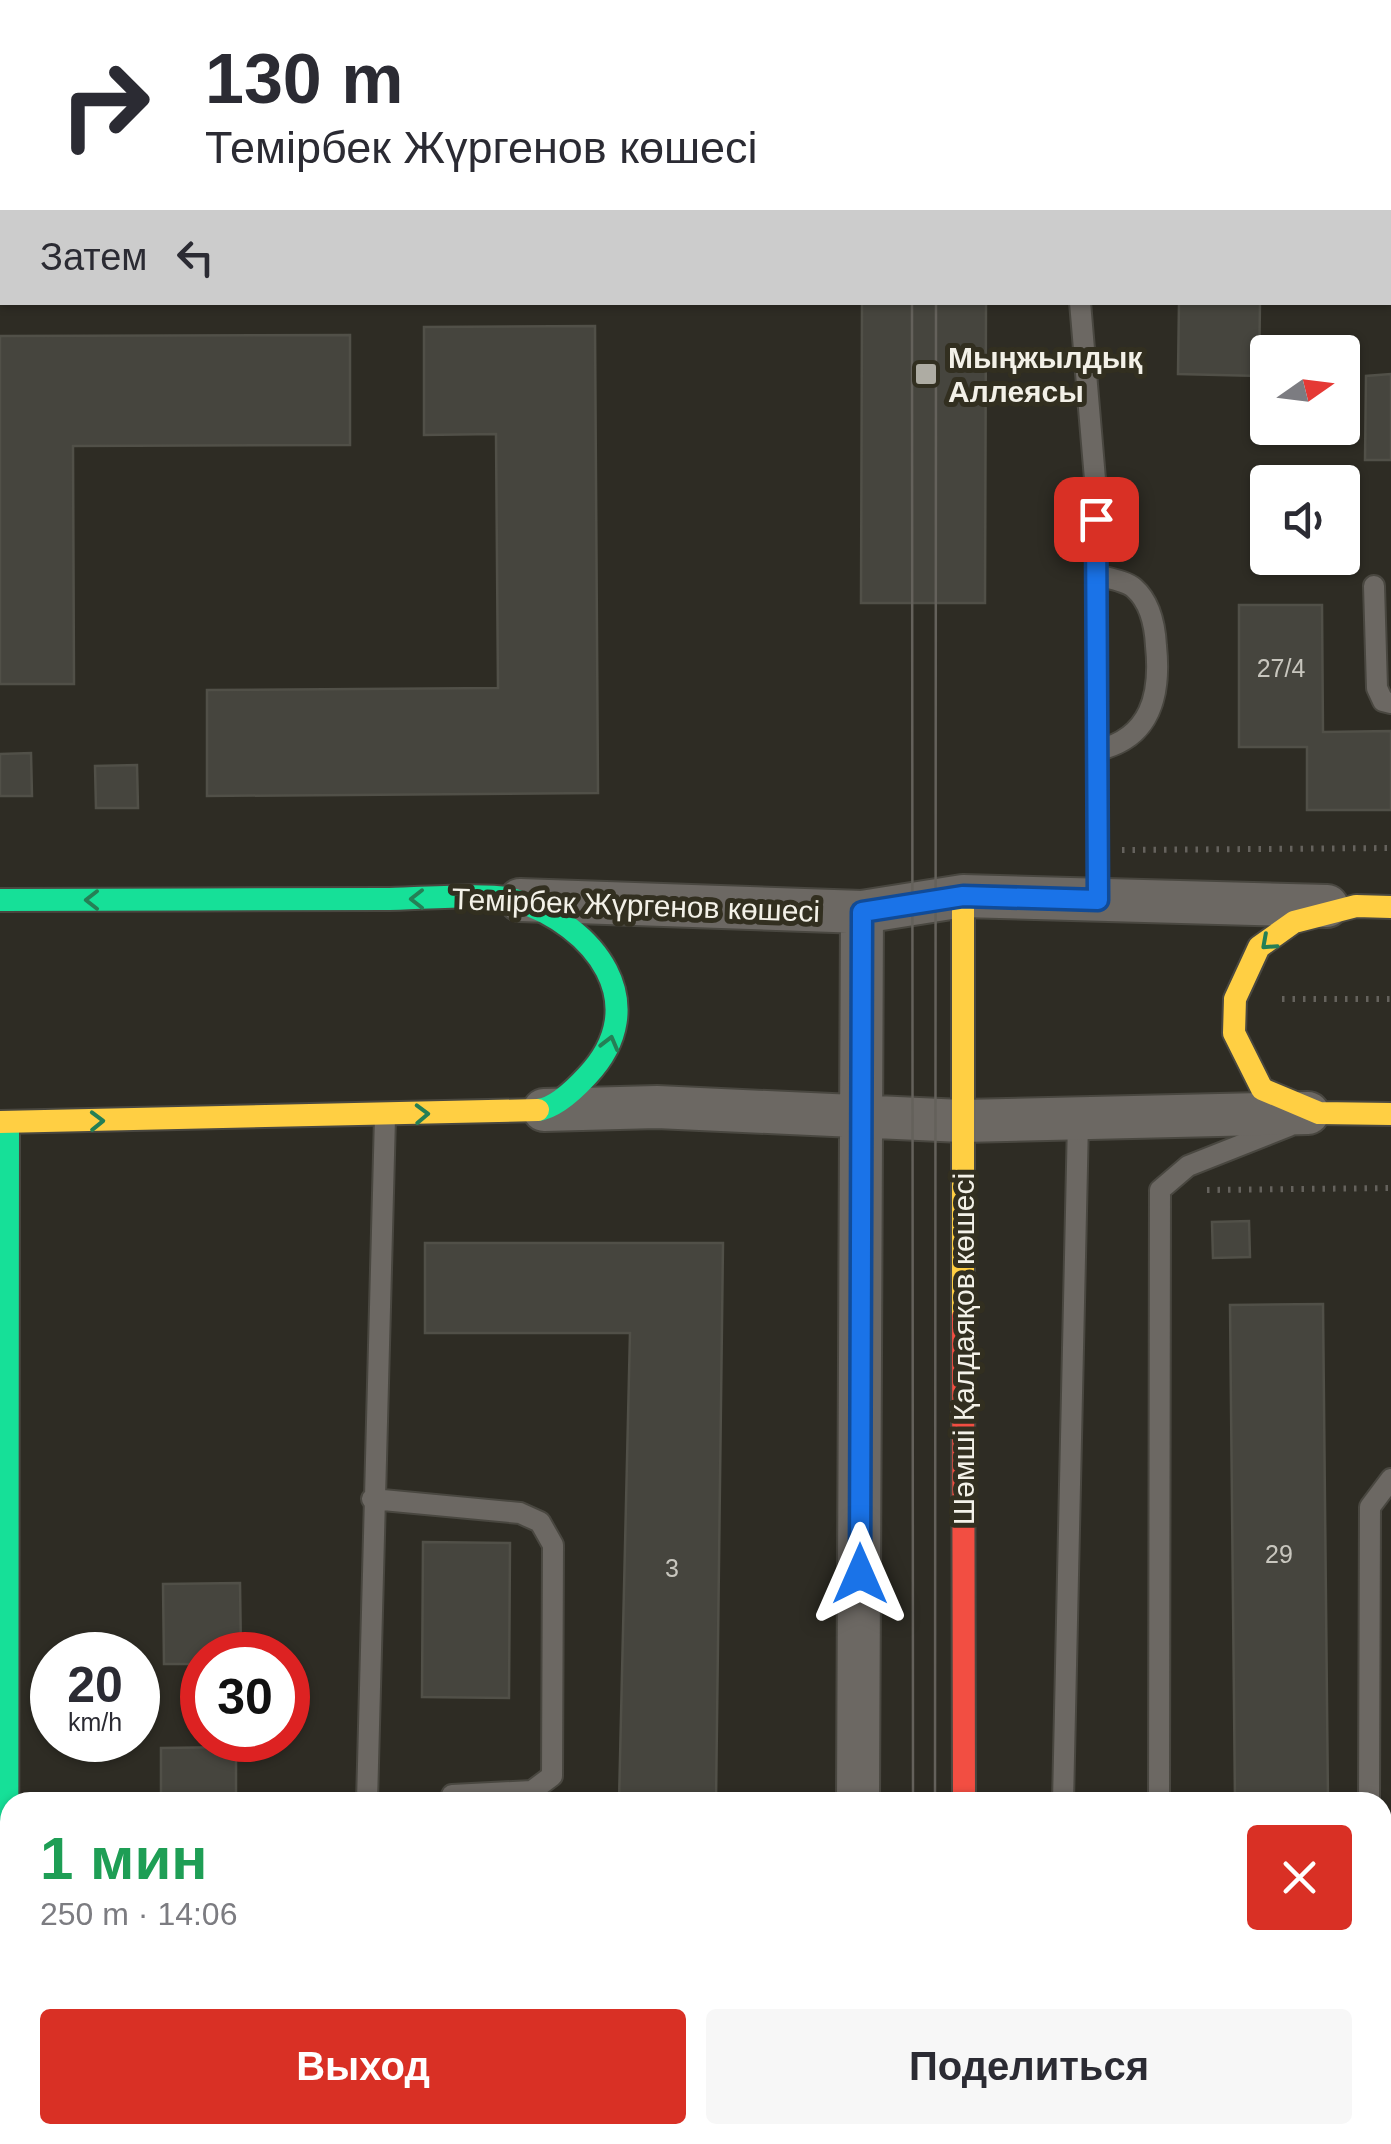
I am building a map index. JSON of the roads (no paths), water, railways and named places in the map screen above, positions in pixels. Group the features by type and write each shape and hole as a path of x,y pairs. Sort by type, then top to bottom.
{"street":[{"name":"Темірбек Жүргенов көшесі","path":"0,900 514,899 862,912 963,896 1373,907"},
{"name":"Шәмші Қалдаяқов көшесі","path":"963,896 964,1792"},
{"path":"514,899 569,931 601,958 620,1005 607,1058 580,1088 544,1110"},
{"path":"1318,1113 1262,1089 1234,1034 1235,999 1259,947 1294,922 1373,907"},
{"path":"858,1792 862,912"},
{"path":"7,1792 4,1122 658,1107 962,1121 1391,1114"},
{"path":"0,1311 6,1340"}],"lane":[{"path":"1080,305 1096,491 1098,900"},
{"path":"1097,575 1133,586 1146,606 1154,625 1159,674 1158,695 1148,718 1127,738 1098,750"},
{"path":"1374,586 1377,688 1383,701 1391,703"},
{"path":"1160,1792 1160,1190 1188,1166 1318,1113"},
{"path":"366,1792 385,1115"},
{"path":"1063,1792 1078,1121"},
{"path":"1369,1792 1370,1508 1391,1479"},
{"path":"372,1498 520,1513 540,1522 553,1545 552,1776 532,1791 512,1792"}],"tram line":[{"path":"912,305 913,1792"},
{"path":"935,1792 936,305"}],"place":[{"name":"Мыңжылдық Аллеясы","path":"926,374"}]}
